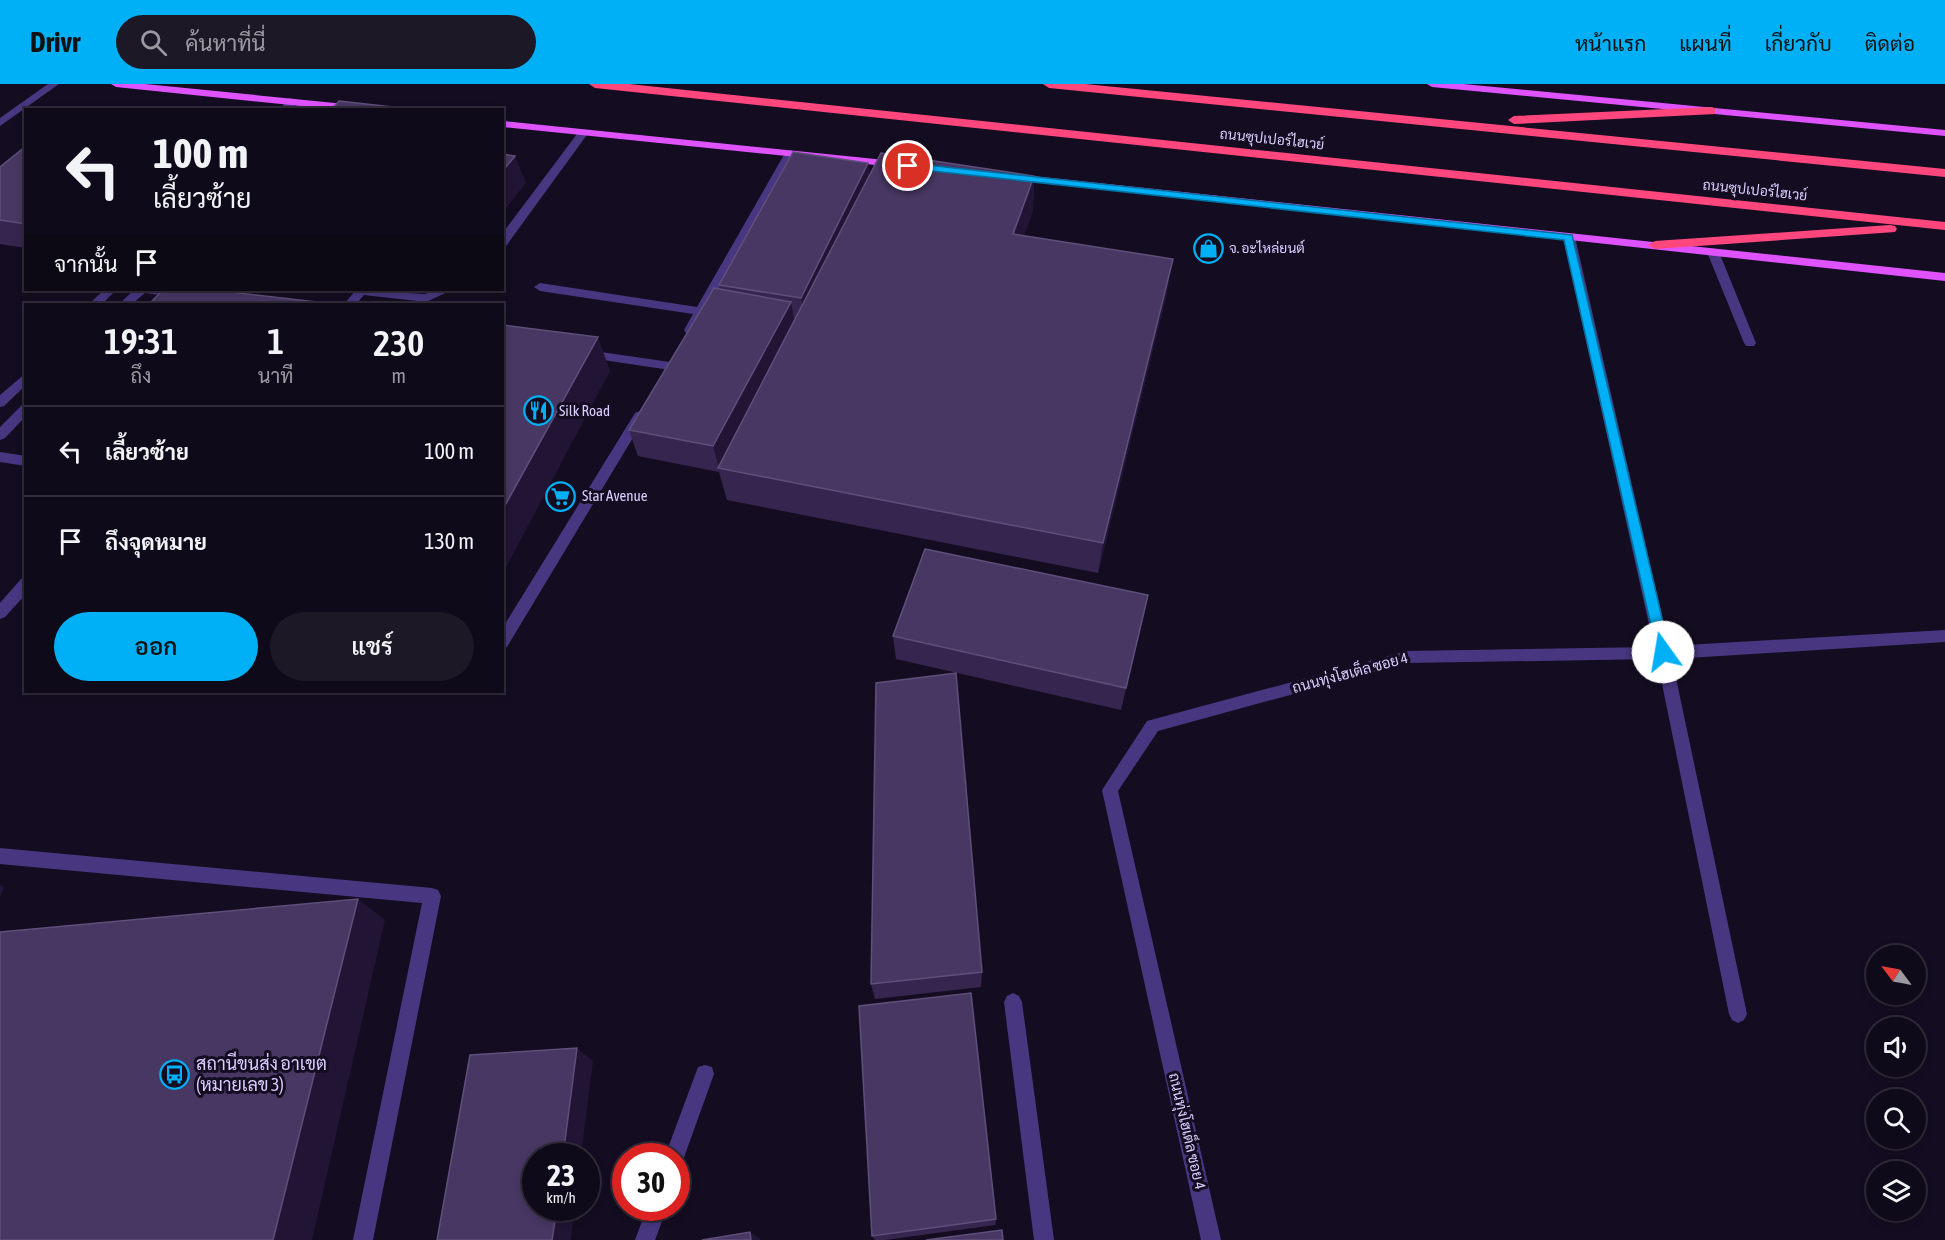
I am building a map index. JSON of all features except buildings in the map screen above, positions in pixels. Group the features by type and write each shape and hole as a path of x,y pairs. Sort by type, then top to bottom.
{"highway":[{"name":"ถนนซุปเปอร์ไฮเวย์","path":"595,84 1943,226"},
{"path":"1049,84 1945,173"},
{"path":"1452,123 1711,111"},
{"path":"1655,245 1943,226"}],"main road":[{"path":"116,84 293,100 313,106 344,108"},
{"path":"1432,84 1945,133"},
{"path":"504,124 908,166"},
{"path":"1002,176 1945,277"}],"street":[{"path":"0,123 54,84"},
{"path":"286,108 293,100"},
{"path":"504,240 584,132"},
{"path":"685,339 790,153"},
{"path":"1569,237 1663,652 1738,1014"},
{"path":"1713,252 1750,343"},
{"path":"540,287 700,311"},
{"path":"96,303 109,291"},
{"path":"126,303 140,291"},
{"path":"156,291 194,296"},
{"path":"369,291 426,298 444,291"},
{"path":"569,351 669,366"},
{"path":"0,403 24,379"},
{"path":"504,640 645,407"},
{"path":"0,435 24,410"},
{"path":"0,457 24,461"},
{"path":"0,613 24,585"},
{"name":"ถนนทุ่งโฮเต็ล ซอย 4","path":"1211,1240 1110,790 1153,726 1407,657 1663,652 1945,636"},
{"path":"0,856 432,896 363,1240"},
{"path":"1013,1002 1044,1240"},
{"path":"680,1143 705,1074"},
{"path":"645,1240 652,1221"}],"place":[{"name":"จ. อะไหล่ยนต์","path":"1208,248"},
{"name":"Silk Road","path":"538,411"},
{"name":"Star Avenue","path":"561,496"},
{"name":"สถานีขนส่ง อาเขต (หมายเลข 3)","path":"175,1074"}],"route":[{"path":"908,166 1569,237 1663,652"}]}
